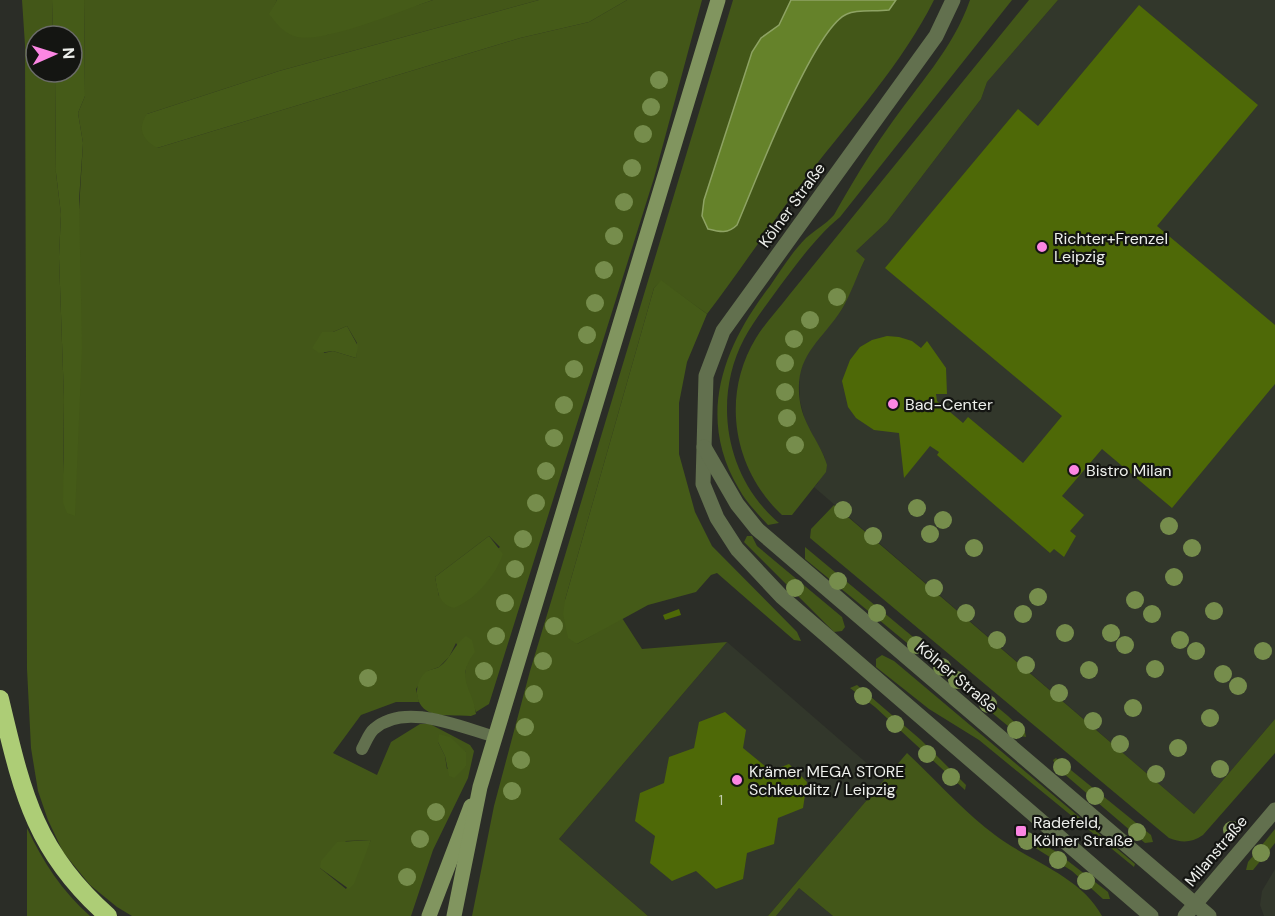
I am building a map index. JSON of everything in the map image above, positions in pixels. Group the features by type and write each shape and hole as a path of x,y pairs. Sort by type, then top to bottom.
{"highway":[{"path":"0,699 18,775 43,836 52,854 81,892 108,916"}],"main road":[{"path":"454,916 480,787 718,0"},
{"path":"429,916 463,823 480,787"}],"street":[{"name":"Kölner Straße","path":"953,0 936,36 723,331 706,376 703,484 717,518 737,549 782,597 1151,916"},
{"name":"Kölner Straße","path":"704,447 737,504 757,529 1209,916"},
{"name":"Milanstraße","path":"1185,916 1275,810"}],"lane":[{"path":"362,748 373,729 391,718 417,716 496,737"}],"shaded area":[{"path":"22,0 52,0 53,24 24,24 24,30"},
{"path":"52,0 84,0 85,96 78,113 83,143 79,200 82,348 75,516 67,513 63,503 64,399 59,257 61,214 56,173 55,84 84,84 84,24 53,24"},
{"path":"84,0 277,0 270,14 326,35 433,0 539,0 279,71 147,114 157,148 520,38 589,22 627,0 702,0 654,178 489,704 476,712 464,680 467,662 456,643 449,657 439,667 428,671 416,689 419,702 396,702 361,715 333,753 377,775 391,742 420,724 430,724 470,745 474,751 468,778 433,850 411,916 132,916 117,907 90,885 63,852 48,820 38,791 31,748 27,669 25,84 55,84 56,173 61,214 59,257 64,399 63,476 83,143 78,113 85,96","holes":["347,326 357,343 356,358 333,351 324,353 322,332 333,332","489,536 500,547 439,596 435,577","438,742 466,752 466,766 447,769 445,756","371,840 346,889 320,868 346,841"]},
{"path":"277,0 433,0 345,31 310,38 292,36 278,25 269,14"},
{"path":"539,0 627,0 589,22 520,38 157,148 148,141 143,133 142,124 147,114 279,71"},
{"path":"733,0 934,0 892,68 796,191 707,314 661,281 654,288 565,600 577,644 622,618 642,649 727,642 559,839 648,916 472,916 494,806 530,671"},
{"path":"791,0 896,0 889,10 851,12 833,25 818,47 786,110 737,225 724,232 708,229 702,216 704,200 752,52 761,38 779,25"},
{"path":"970,0 1012,0 840,217 815,241 794,267 752,325 734,363 727,412 730,437 736,461 747,484 761,505 779,523 768,525 739,489 726,462 719,435 718,409 721,383 728,358 753,309 791,255 806,238 834,215 899,112 934,67 954,35"},
{"path":"1029,0 1058,0 987,82 981,99 887,222 856,251 865,259 842,309 804,361 799,386 802,411 824,457 827,465 826,472 792,515 782,515 753,477 743,455 738,432 736,408 738,384 745,361 756,338"},
{"path":"1058,0 1275,0 1275,719 1194,814 814,487 818,483 825,458 805,421 800,401 799,375 807,352 842,309 865,259 856,251 887,222 981,99 987,82"},
{"path":"661,280 707,314 687,362 679,403 679,454 695,512 712,546 797,632 801,641 794,640 717,573 711,575 696,592 648,605 577,644 568,638 563,614 565,600 654,288"},
{"path":"347,326 358,346 356,358 333,351 319,353 312,348 322,332 333,332"},
{"path":"834,505 1194,814 1275,719 1275,753 1203,835 1186,841 1169,838 810,538 811,529"},
{"path":"489,536 503,554 495,570 484,586 470,599 454,608 445,604 440,597 435,577"},
{"path":"747,536 752,536 757,546 842,617 845,627 842,631 834,632 744,542"},
{"path":"805,547 1008,716 1025,732 1026,737 1020,736 805,559"},
{"path":"466,636 472,640 475,652 469,662 465,677 476,714 471,716 438,715 429,712 420,704 418,698 419,681 426,672 443,664"},
{"path":"727,642 885,779 768,916 648,916 559,839"},
{"path":"882,655 894,661 1135,864 1134,867 979,740 929,709 876,667 876,659"},
{"path":"857,685 921,740 966,785 965,790 875,707 850,688"},
{"path":"439,734 450,737 466,752 466,766 454,778 449,776 445,756 438,742"},
{"path":"907,753 984,826 1008,844 1068,880 1093,902 1102,916 833,916 799,888 776,916 768,916"},
{"path":"1056,758 1151,835 1153,842 1145,843 1056,767 1053,760"},
{"path":"27,828 54,875 90,916 27,916"},
{"path":"1275,829 1275,843 1253,870 1246,870 1248,862"},
{"path":"1019,832 1055,851 1108,892 1110,899 1103,899 1072,871 1018,837"},
{"path":"371,840 354,884 349,889 320,868 321,861 337,842"},
{"path":"1275,869 1275,916 1264,916 1260,905 1262,891"},
{"path":"799,888 833,916 776,916"}],"building":[{"name":"Richter+Frenzel Leipzig","path":"1139,5 1258,105 1157,226 1275,325 1275,384 1172,508 1102,449 1062,496 1084,515 1070,531 1076,536 1064,557 1054,549 1050,553 937,455 939,452 930,446 904,478 899,433 874,430 856,418 848,407 842,381 850,360 860,347 872,340 887,336 899,337 912,341 921,348 927,341 946,368 947,394 936,394 937,401 963,423 968,417 1023,463 1062,416 885,268 1018,109 1038,126"},
{"path":"679,609 681,615 665,620 663,615"},
{"path":"725,712 746,730 743,748 771,771 789,764 807,782 803,808 778,818 774,844 747,853 743,879 716,889 696,871 672,881 650,863 655,836 635,821 640,793 664,783 669,757 694,748 699,722"}],"place":[{"name":"Richter+Frenzel Leipzig","path":"1042,247"},
{"name":"Bad-Center","path":"893,404"},
{"name":"Bistro Milan","path":"1074,470"},
{"name":"Krämer MEGA STORE Schkeuditz / Leipzig","path":"737,780"},
{"name":"Radefeld, Kölner Straße","path":"1021,831"}]}
